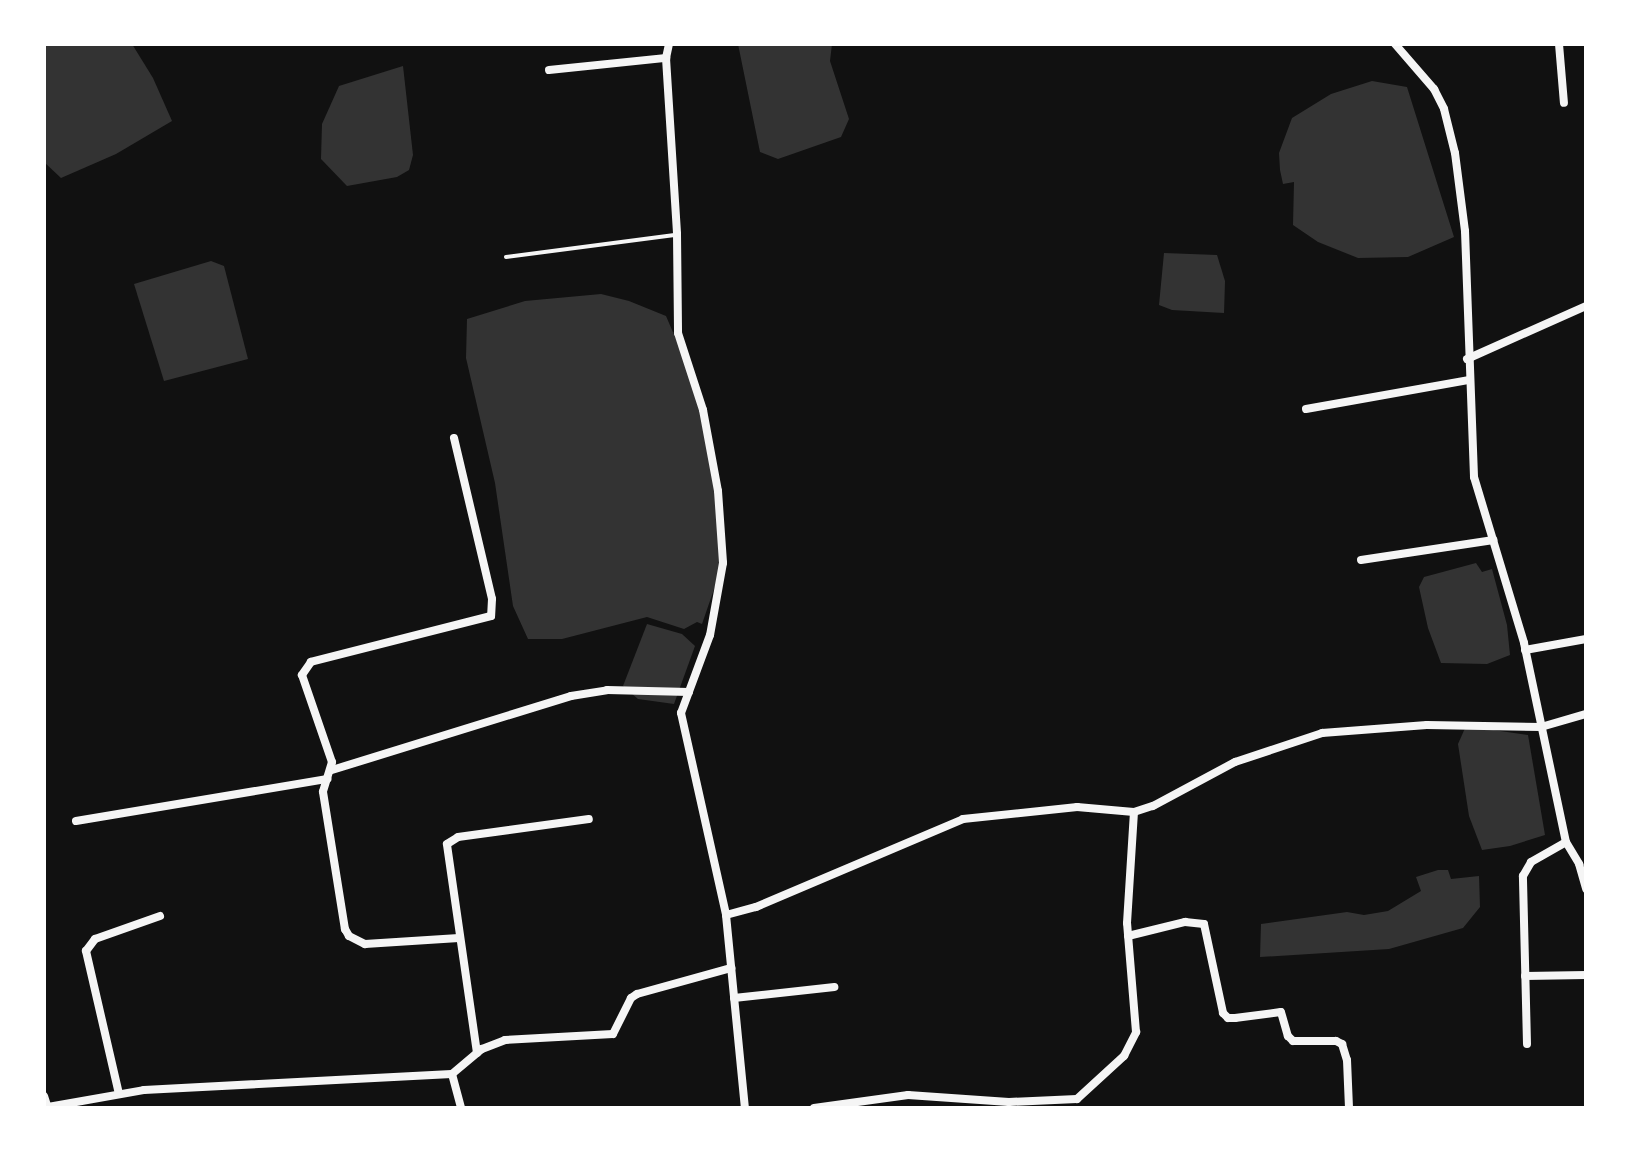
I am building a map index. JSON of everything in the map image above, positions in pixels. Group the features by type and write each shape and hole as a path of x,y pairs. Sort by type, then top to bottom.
{"street":[{"path":"669,44 666,58 677,234 678,333 703,410 718,491 723,563 710,635 681,713 726,915 745,1108"},
{"path":"1395,44 1434,89 1444,109 1451,138 1465,231 1467,359 1474,477 1525,650 1566,842 1579,864 1586,889"},
{"path":"1559,44 1564,103"},
{"path":"549,70 666,58"},
{"path":"1467,359 1586,306"},
{"path":"1306,409 1469,380"},
{"path":"454,438 492,599 491,616 311,662 305,667 304,683 331,774 323,792 345,929 349,936 365,944 459,938"},
{"path":"1361,560 1493,540"},
{"path":"1525,650 1586,639"},
{"path":"76,821 331,774 571,696 607,690 689,692"},
{"path":"726,915 756,907 963,819 1077,807 1134,812 1153,806 1235,762 1322,733 1427,725 1541,727 1586,714"},
{"path":"814,1108 908,1095 1009,1105 1079,1104 1132,1045 1137,1015 1128,936 1134,812"},
{"path":"477,1053 445,851 451,839 589,819"},
{"path":"1527,1044 1521,886 1526,868 1566,842"},
{"path":"119,1094 86,951 95,939 160,916"},
{"path":"1128,936 1185,922 1204,924 1223,1013 1228,1018 1235,1018 1281,1012 1288,1036 1293,1041 1336,1041 1342,1044 1347,1060 1349,1108"},
{"path":"44,1096 48,1108 156,1089 452,1074 477,1053 505,1040 613,1034 631,998 637,994 731,968"},
{"path":"1525,976 1586,975"},
{"path":"734,998 834,987"},
{"path":"452,1074 461,1108"}],"lane":[{"path":"506,257 677,234"}],"shaded area":[{"path":"44,44 132,44 153,78 172,121 116,154 61,178 44,162"},
{"path":"738,44 832,44 830,61 849,119 841,137 778,159 760,152"},
{"path":"403,66 413,155 409,170 397,177 347,186 321,159 322,124 339,86"},
{"path":"1372,81 1407,87 1454,237 1408,257 1358,258 1318,242 1293,225 1294,182 1283,184 1280,170 1279,153 1292,118 1331,94"},
{"path":"1164,253 1217,255 1225,281 1224,313 1172,310 1159,305"},
{"path":"211,261 224,266 248,359 164,381 134,284"},
{"path":"601,294 666,316 694,381 718,491 723,563 702,624 697,622 684,629 647,617 562,639 528,639 513,606 495,483 466,358 467,319 525,301"},
{"path":"1476,563 1482,572 1492,569 1507,625 1510,655 1487,664 1441,663 1428,628 1419,587 1424,577"},
{"path":"647,624 682,634 695,646 674,704 638,699 623,686"},
{"path":"1466,726 1528,735 1545,835 1510,846 1482,850 1469,816 1458,744"},
{"path":"1448,870 1451,879 1479,876 1480,907 1463,928 1389,949 1260,957 1261,924 1347,912 1364,915 1388,911 1421,891 1416,877"}]}
